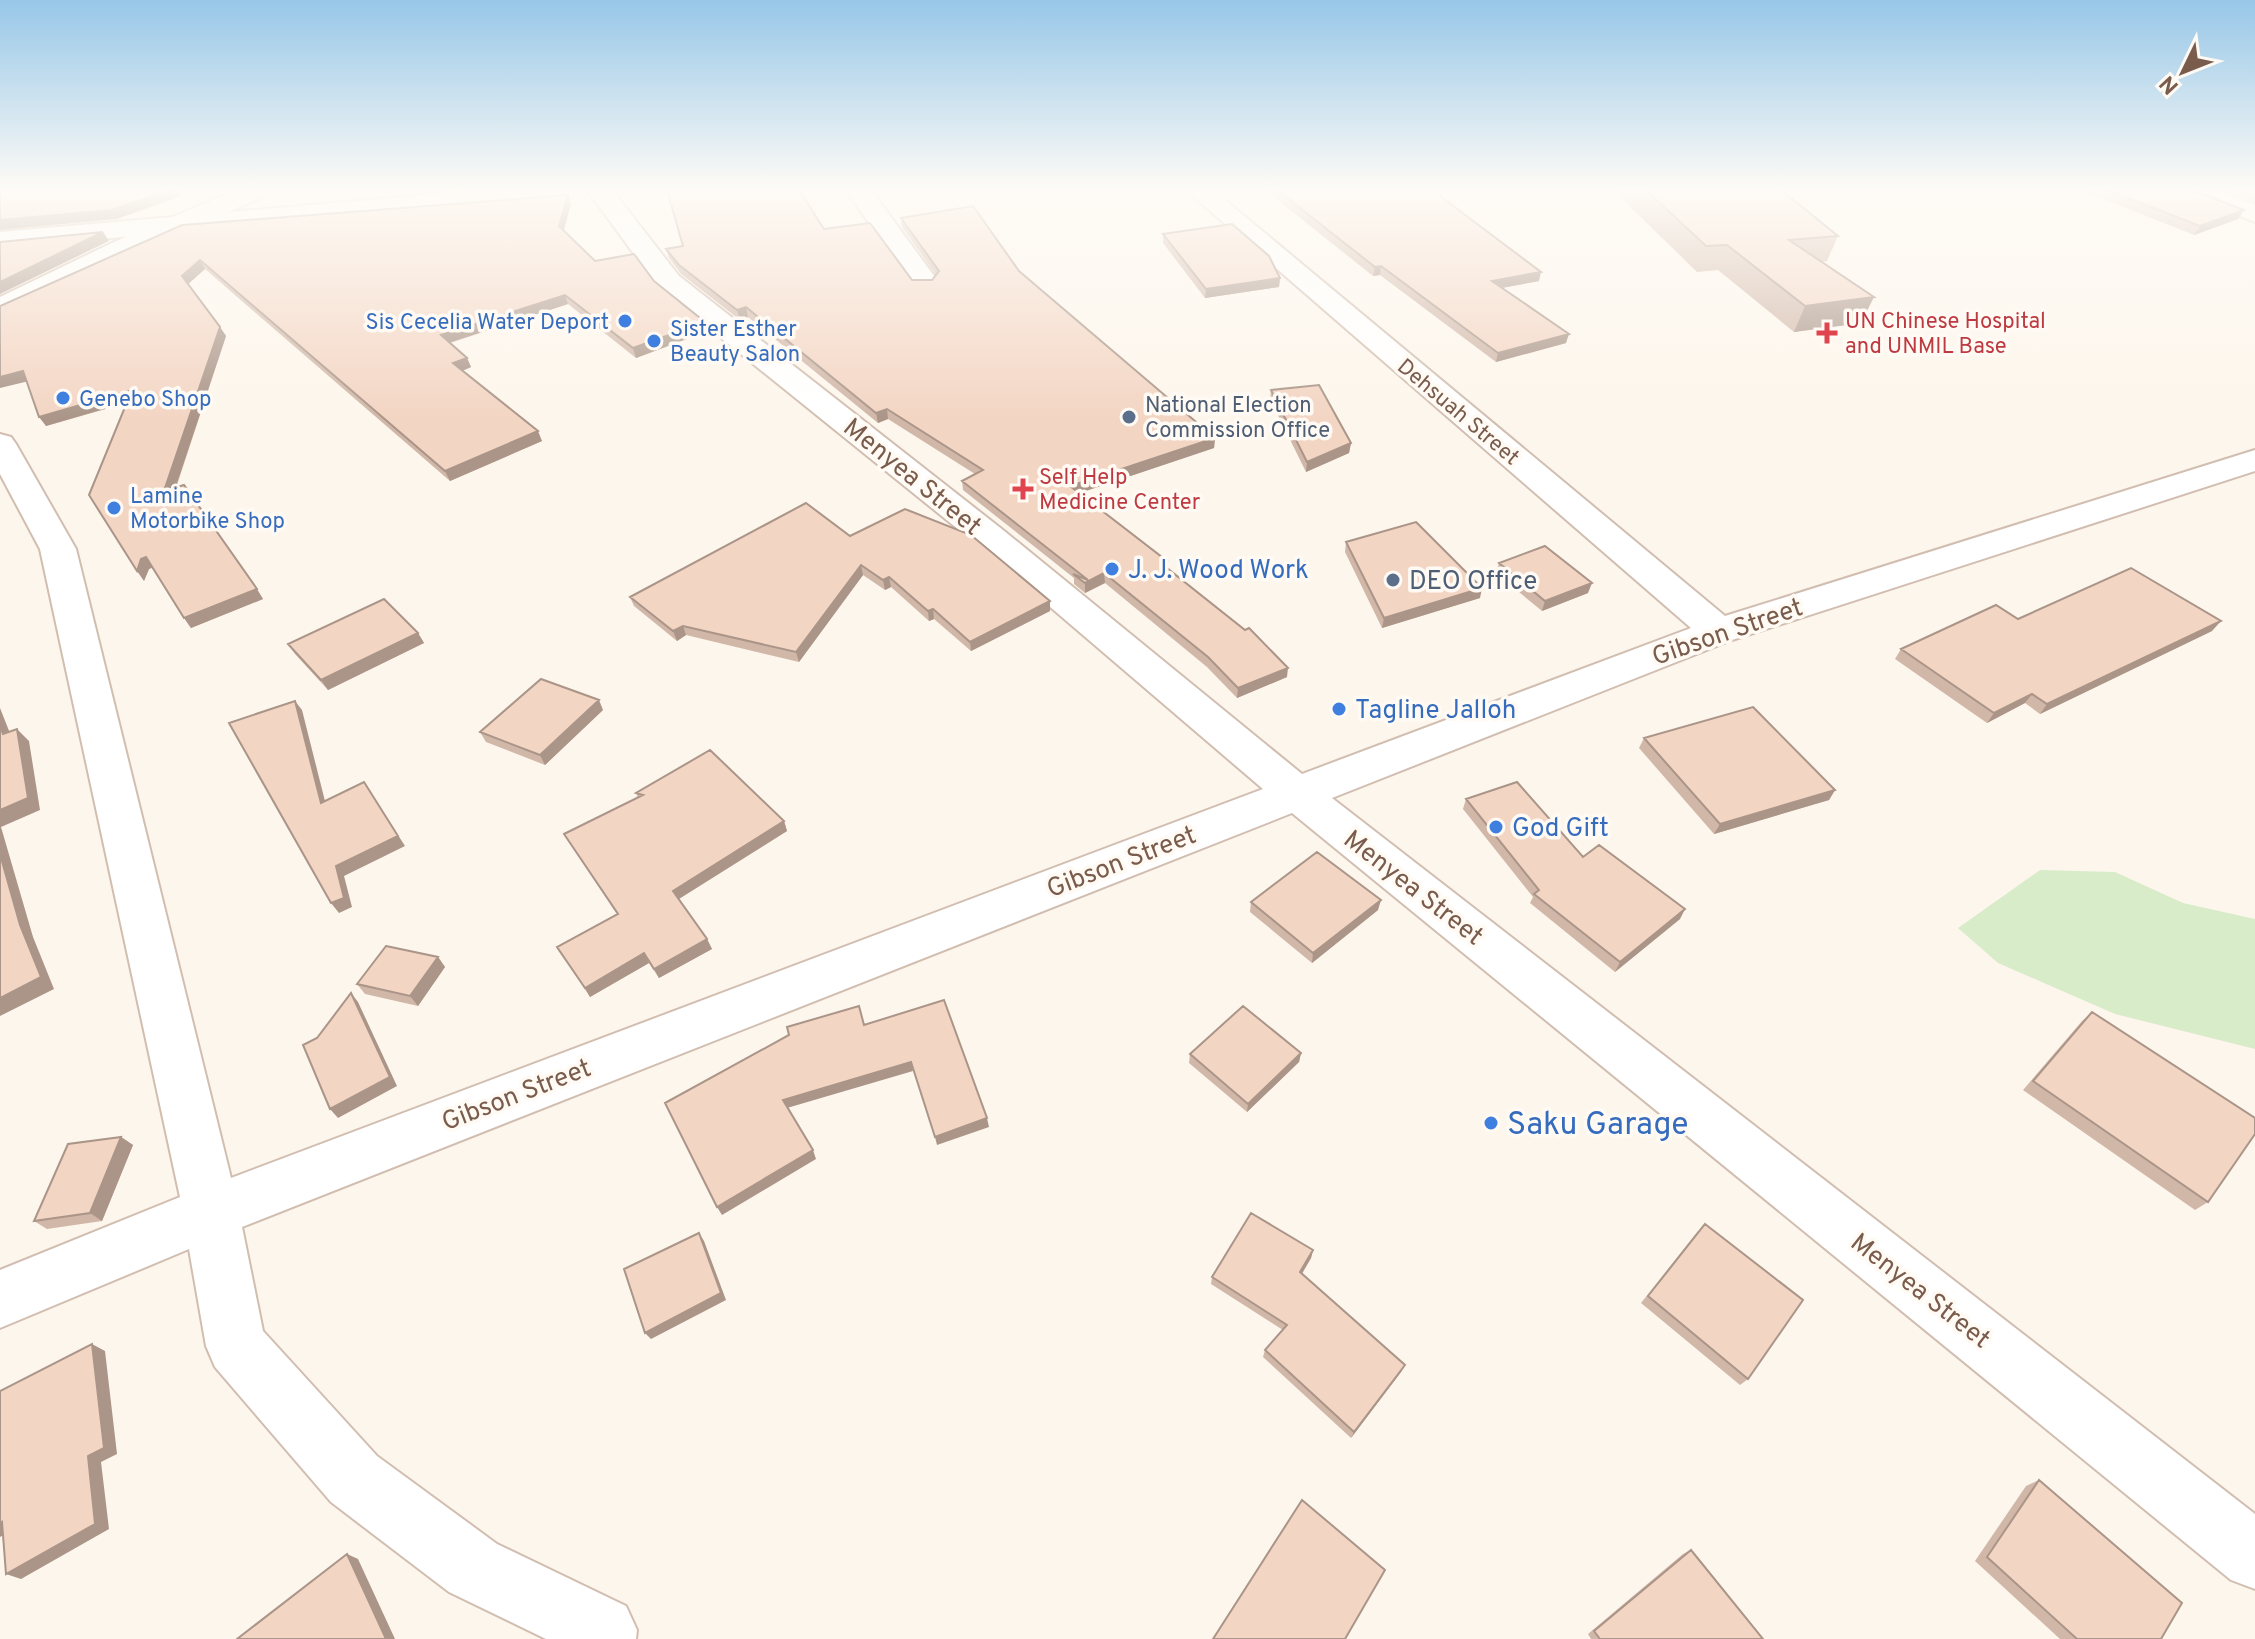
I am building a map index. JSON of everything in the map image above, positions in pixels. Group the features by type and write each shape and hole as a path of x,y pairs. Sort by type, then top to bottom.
{"street":[{"path":"0,308 87,266"},
{"name":"Menyea Street","path":"657,266 669,282 991,538 1297,794 2255,1556"},
{"path":"913,266 923,280"},
{"name":"Dehsuah Street","path":"1288,266 1719,631"},
{"path":"0,444 58,549 211,1212 236,1346 354,1479 473,1568 602,1630 601,1639"},
{"name":"Gibson Street","path":"0,1299 211,1212 1719,631 2255,460"}],"green space":[{"path":"2040,870 2115,872 2183,903 2255,919 2255,1049 2115,1014 1998,963 1958,928"}],"building":[{"path":"0,266 32,266 0,282"},
{"path":"89,266 193,266 182,276 220,327 164,491 184,485 257,589 184,618 146,557 141,559 137,571 89,495 132,390 39,417 23,371 0,377 0,306"},
{"path":"208,266 643,266 654,281 705,322 633,348 565,295 441,335 467,358 453,363 538,431 445,471"},
{"path":"681,266 902,266 912,280 932,280 939,271 936,266 1016,266 1215,438 1070,486 1167,561 1162,564 1245,630 1249,628 1288,668 1238,688 1208,657 1104,573 1085,583 1073,574 1088,580 962,481 983,470 887,409 876,413 746,307 737,310"},
{"path":"1188,266 1274,266 1280,278 1206,289"},
{"path":"1382,266 1534,266 1541,272 1492,281 1569,334 1498,353"},
{"path":"1754,266 1828,266 1874,297 1805,306"},
{"path":"1319,385 1351,443 1307,462 1271,390"},
{"path":"806,503 850,536 905,509 971,535 1050,601 970,642 933,609 928,611 889,577 883,580 861,565 796,652 683,626 673,631 630,597"},
{"name":"DEO Office","path":"1416,522 1482,588 1384,618 1346,542"},
{"path":"1545,546 1592,583 1545,601 1499,563"},
{"path":"2131,568 2221,621 2047,704 2032,694 1994,713 1901,649 1996,605 2018,619"},
{"path":"384,599 418,633 321,680 288,644"},
{"path":"541,679 599,700 540,755 480,732"},
{"path":"295,701 321,803 364,782 398,836 336,866 344,898 331,903 229,723"},
{"path":"1753,707 1835,790 1720,824 1644,738"},
{"path":"0,725 3,734 17,729 28,798 0,810"},
{"path":"710,750 784,821 673,891 707,939 654,969 644,953 585,988 557,947 618,914 564,834 643,795 636,793"},
{"path":"1517,782 1583,857 1599,845 1685,909 1620,962 1534,894 1539,890 1466,799"},
{"path":"1317,852 1381,900 1313,953 1251,902"},
{"path":"0,854 20,925 41,977 0,998"},
{"path":"386,946 438,957 410,996 357,984"},
{"path":"351,993 390,1077 330,1109 303,1045 317,1038"},
{"path":"944,1000 987,1118 935,1137 911,1062 783,1100 813,1150 717,1207 665,1103 789,1035 787,1027 859,1006 864,1025"},
{"path":"1243,1006 1301,1053 1248,1104 1190,1054"},
{"path":"2092,1012 2255,1118 2255,1134 2208,1202 2033,1081"},
{"path":"121,1137 90,1213 34,1221 68,1144"},
{"path":"1251,1213 1313,1250 1300,1272 1405,1365 1354,1432 1265,1350 1287,1325 1212,1277"},
{"path":"1705,1224 1803,1300 1748,1379 1648,1296"},
{"path":"699,1233 721,1293 645,1333 624,1269"},
{"path":"92,1344 104,1448 88,1456 95,1524 6,1574 2,1522 0,1524 0,1391"},
{"path":"2039,1480 2182,1603 2161,1639 2077,1639 1987,1557"},
{"path":"1302,1500 1385,1570 1345,1639 1213,1639"},
{"path":"1691,1550 1763,1639 1600,1639 1594,1631"},
{"path":"347,1554 386,1639 237,1639"}],"place":[{"name":"Sis Cecelia Water Deport","path":"625,321"},
{"name":"UN Chinese Hospital and UNMIL Base","path":"1827,333"},
{"name":"Sister Esther Beauty Salon","path":"654,341"},
{"name":"Genebo Shop","path":"63,398"},
{"name":"National Election Commission Office","path":"1129,417"},
{"name":"Self Help Medicine Center","path":"1023,489"},
{"name":"Lamine Motorbike Shop","path":"114,508"},
{"name":"J. J. Wood Work","path":"1112,569"},
{"name":"DEO Office","path":"1393,580"},
{"name":"Tagline Jalloh","path":"1339,709"},
{"name":"God Gift","path":"1496,827"},
{"name":"Saku Garage","path":"1491,1123"}]}
